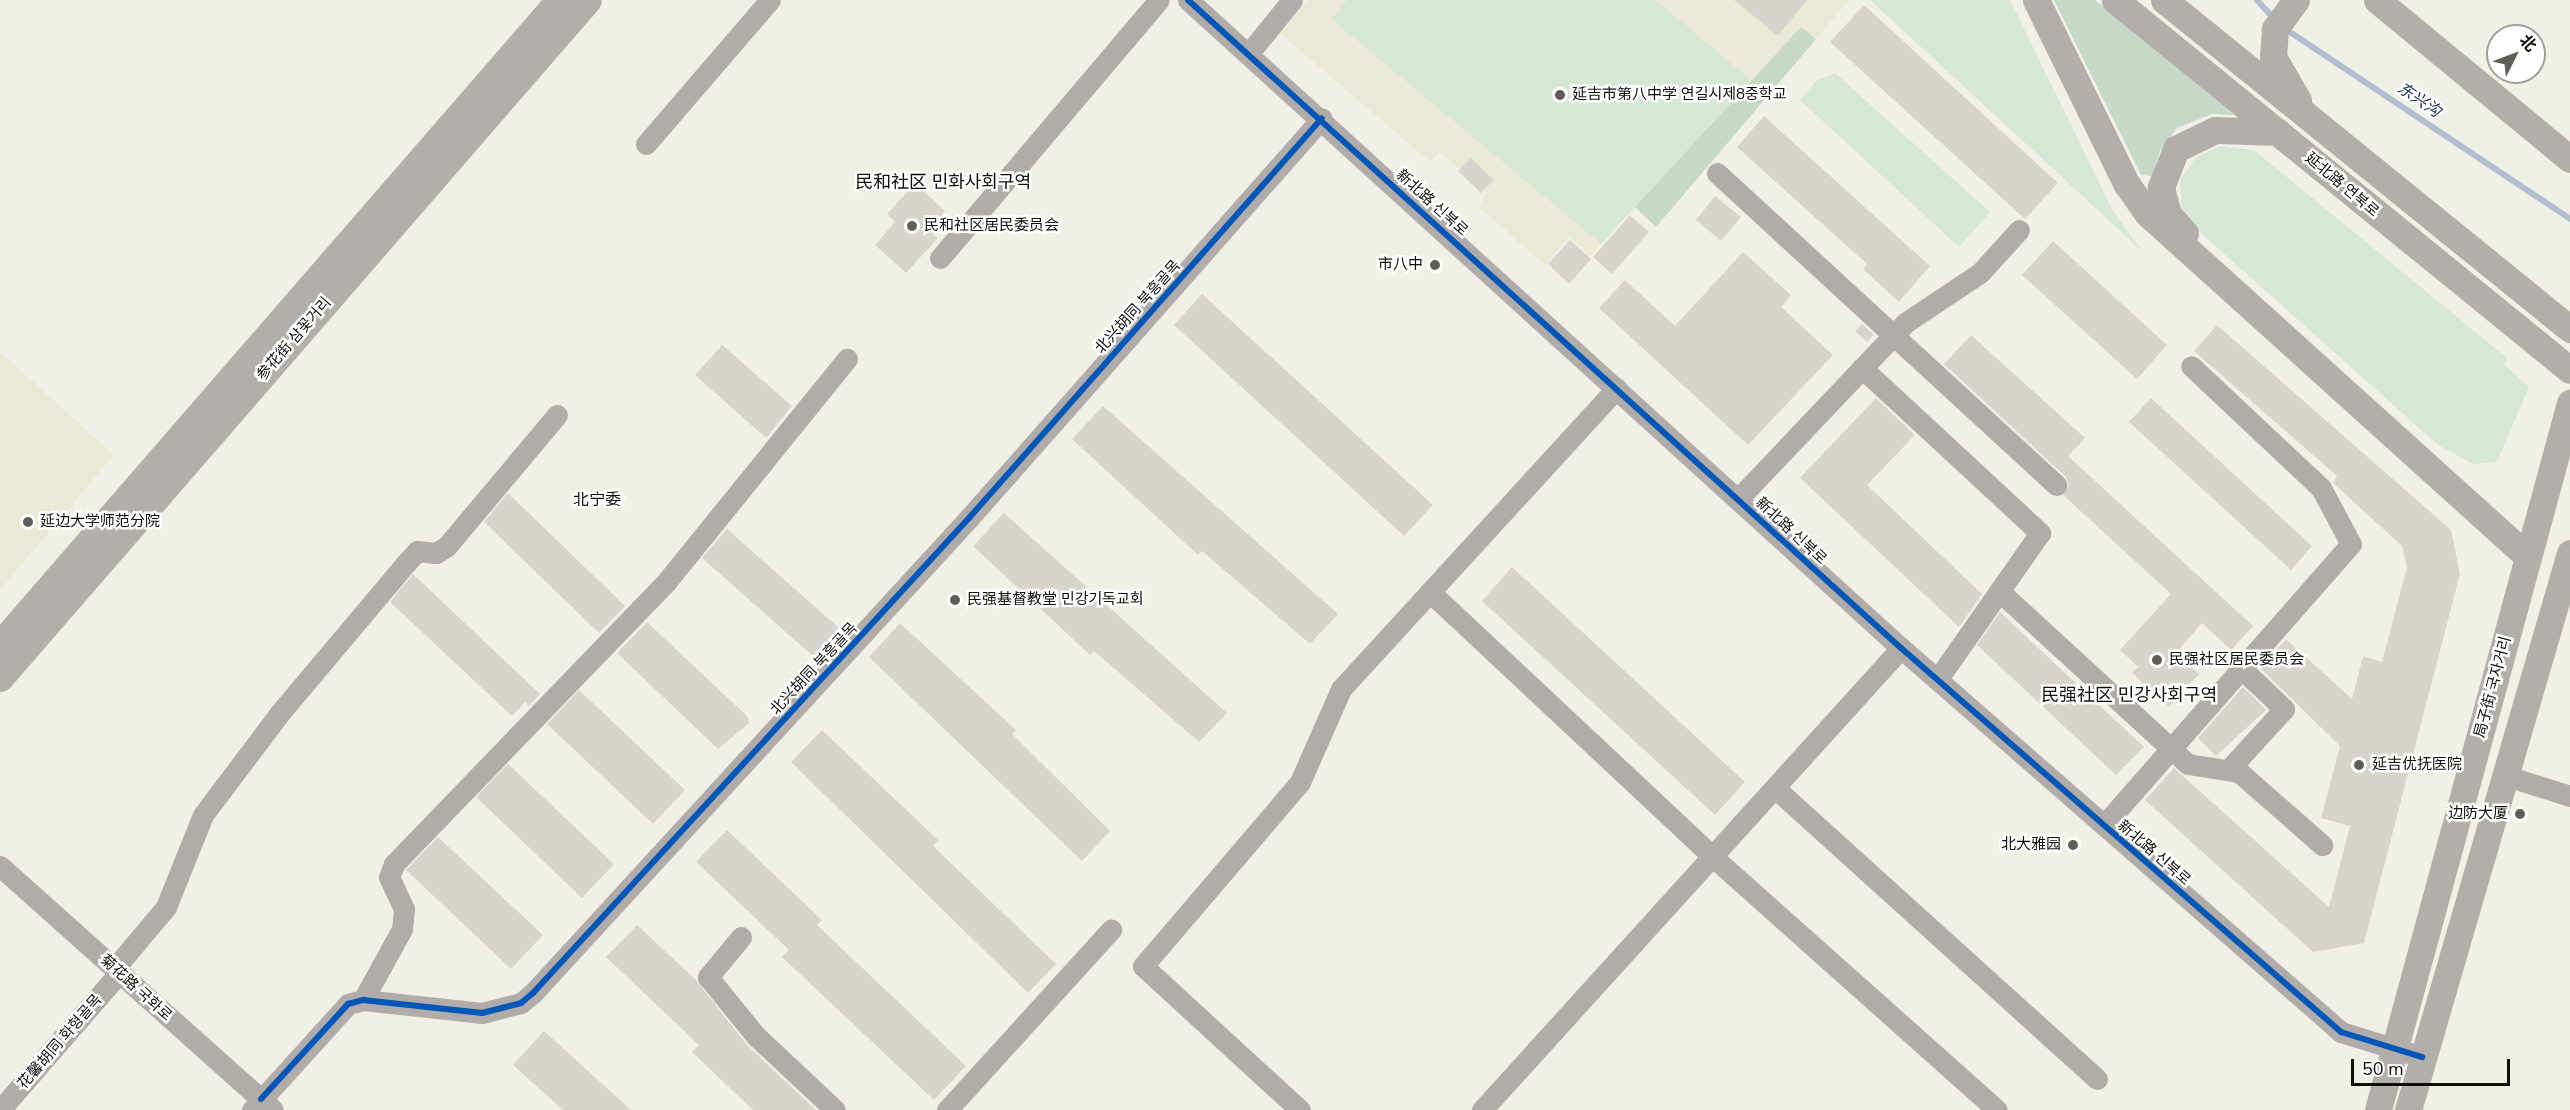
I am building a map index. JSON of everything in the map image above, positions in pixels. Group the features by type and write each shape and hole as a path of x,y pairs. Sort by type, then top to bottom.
{"main road":[{"name":"参花街 삼꽃거리","path":"0,644 559,0"},
{"name":"参花街 삼꽃거리","path":"0,678 588,0"},
{"path":"2036,0 2126,183 2148,214 2530,553"},
{"name":"延北路 연북로","path":"2115,0 2438,266 2570,370"},
{"name":"延北路 연북로","path":"2164,0 2334,142 2570,329"},
{"path":"2295,0 2276,29 2273,57 2290,92 2334,142"},
{"path":"2377,0 2570,159"},
{"path":"2394,0 2570,147"},
{"path":"2278,132 2215,130 2184,142 2163,173 2164,205 2196,244 2530,553"},
{"name":"局子街 국자거리","path":"2378,1110 2396,1051 2570,403"},
{"path":"2408,1110 2507,776 2566,594 2570,553"}],"street":[{"path":"646,144 770,0"},
{"path":"940,258 1159,0"},
{"name":"新北路 신북로","path":"1188,0 1322,118 1901,648 2341,1032 2396,1051 2422,1057"},
{"path":"1249,53 1292,0"},
{"name":"北兴胡同 북흥골목","path":"363,1000 482,1013 521,1003 533,993 969,518 1322,118"},
{"path":"1717,173 2056,485"},
{"path":"1738,499 1893,335 1980,273 2019,230"},
{"path":"262,1106 334,1017 363,1000 402,929 404,909 389,877 394,864 667,581 847,359"},
{"path":"2104,825 2351,544 2315,482 2191,366"},
{"path":"1862,368 2040,533 1937,680"},
{"path":"1300,1110 1143,966 1300,782 1341,689 1617,388"},
{"name":"花馨胡同 화형골목","path":"0,1110 117,971 166,907 203,815 279,714 406,563 417,552 436,553 447,546 557,415"},
{"path":"1999,591 2188,765 2230,768 2250,779 2322,845"},
{"path":"1430,592 1713,857 1997,1110"},
{"path":"1482,1110 1901,648"},
{"path":"2230,768 2284,709 2241,668"},
{"path":"2507,776 2570,796"},
{"path":"1775,788 2097,1079"},
{"name":"菊花路 국화로","path":"0,866 262,1106"},
{"path":"947,1110 1111,930"},
{"path":"741,937 708,977 756,1036 835,1110"}],"shaded area":[{"name":"延吉市第八中学 연길시제8중학교","path":"1307,0 1849,0 1656,227 1635,207 1590,256 1569,237 1545,265 1479,207 1486,193 1440,152 1430,162 1280,33"},
{"name":"延边大学师范分院","path":"0,352 114,455 0,590"}],"green space":[{"name":"延吉市第八中学 연길시제8중학교","path":"1347,0 1656,0 1751,80 1601,244 1331,19"},
{"path":"1870,0 2010,0 2113,211 2142,251"},
{"path":"2054,0 2095,0 2234,115 2212,114 2177,128 2160,151 2152,176 2141,175"},
{"path":"1801,27 1816,39 1656,227 1635,207"},
{"path":"1835,73 1990,212 1959,247 1800,100 1817,80"},
{"path":"2220,146 2254,150 2507,358 2505,365 2529,387 2497,462 2473,464 2438,445 2194,227 2182,208 2180,180 2196,157"}],"building":[{"path":"1734,0 1807,0 1778,36"},
{"path":"1864,5 2058,183 2025,219 1830,42"},
{"path":"1764,116 1930,266 1899,302 1863,269 1867,264 1737,147"},
{"path":"1471,158 1494,180 1481,193 1458,171"},
{"name":"民和社区居民委员会","path":"915,183 945,211 928,230 938,238 906,273 875,245 895,222 887,214"},
{"path":"1715,196 1741,217 1721,241 1696,220"},
{"path":"1630,215 1649,232 1612,274 1593,257"},
{"path":"1570,240 1591,259 1569,284 1548,264"},
{"path":"2053,241 2167,345 2137,379 2022,275"},
{"path":"1743,252 1791,295 1781,307 1833,355 1748,445 1599,308 1625,280 1675,326"},
{"path":"1202,294 1433,505 1404,536 1174,325"},
{"path":"1862,324 1874,335 1867,342 1855,331"},
{"path":"2217,325 2451,530 2460,574 2364,943 2313,952 2145,800 2174,768 2329,907 2350,826 2321,818 2340,746 2260,668 2286,639 2352,699 2363,656 2382,662 2407,567 2402,546 2333,483 2337,476 2194,351"},
{"path":"1971,335 2085,438 2068,456 2253,626 2231,650 2202,623 2176,653 2199,674 2169,707 2132,673 2138,667 2120,650 2171,594 2063,495 2069,485 2065,476 1944,364"},
{"path":"722,345 792,406 766,438 695,375"},
{"path":"1876,398 1915,435 1867,485 1982,594 1959,627 1800,478"},
{"path":"2151,398 2312,546 2291,570 2129,422"},
{"path":"1103,406 1338,614 1310,644 1202,551 1198,555 1072,439"},
{"path":"508,493 625,606 599,633 484,522"},
{"path":"1004,513 1227,713 1199,742 1094,651 1090,655 973,546"},
{"path":"727,529 839,628 814,657 702,558"},
{"path":"1512,567 1745,782 1715,815 1482,601"},
{"path":"413,574 540,694 529,706 525,702 512,716 390,602"},
{"path":"2000,612 2144,747 2116,775 1977,645"},
{"path":"647,622 748,717 749,723 718,749 617,653"},
{"path":"900,623 1016,730 1012,734 1110,831 1082,861 869,657"},
{"path":"2243,687 2266,710 2216,756 2198,738"},
{"path":"579,690 685,790 653,824 547,724"},
{"path":"822,730 938,840 933,846 1056,964 1028,993 791,762"},
{"path":"508,764 614,864 582,898 476,797"},
{"path":"727,830 822,920 817,925 966,1066 934,1100 782,957 789,950 696,862"},
{"path":"438,837 543,935 511,969 406,870"},
{"path":"637,925 696,980 747,1045 816,1110 753,1110 692,1052 699,1045 606,957"},
{"path":"544,1031 631,1110 563,1110 513,1065"}],"waterway":[{"name":"东兴沟","path":"2257,0 2274,19"},
{"name":"东兴沟","path":"2284,28 2570,219"}],"cycle path":[{"path":"1188,0 1901,648 2341,1032 2422,1057"},
{"path":"261,1099 348,1004 363,1000 482,1013 521,1003 533,993 969,518 1322,118"}],"place":[{"name":"延吉市第八中学 연길시제8중학교","path":"1560,95"},
{"name":"民和社区居民委员会","path":"912,226"},
{"name":"市八中","path":"1435,265"},
{"name":"延边大学师范分院","path":"28,522"},
{"name":"民强基督教堂 민강기독교회","path":"955,600"},
{"name":"民强社区居民委员会","path":"2157,660"},
{"name":"延吉优抚医院","path":"2359,765"},
{"name":"边防大厦","path":"2520,814"},
{"name":"北大雅园","path":"2073,845"}],"district":[{"name":"民和社区 민화사회구역","path":"943,182"},
{"name":"北宁委","path":"597,500"},
{"name":"民强社区 민강사회구역","path":"2129,695"}]}
